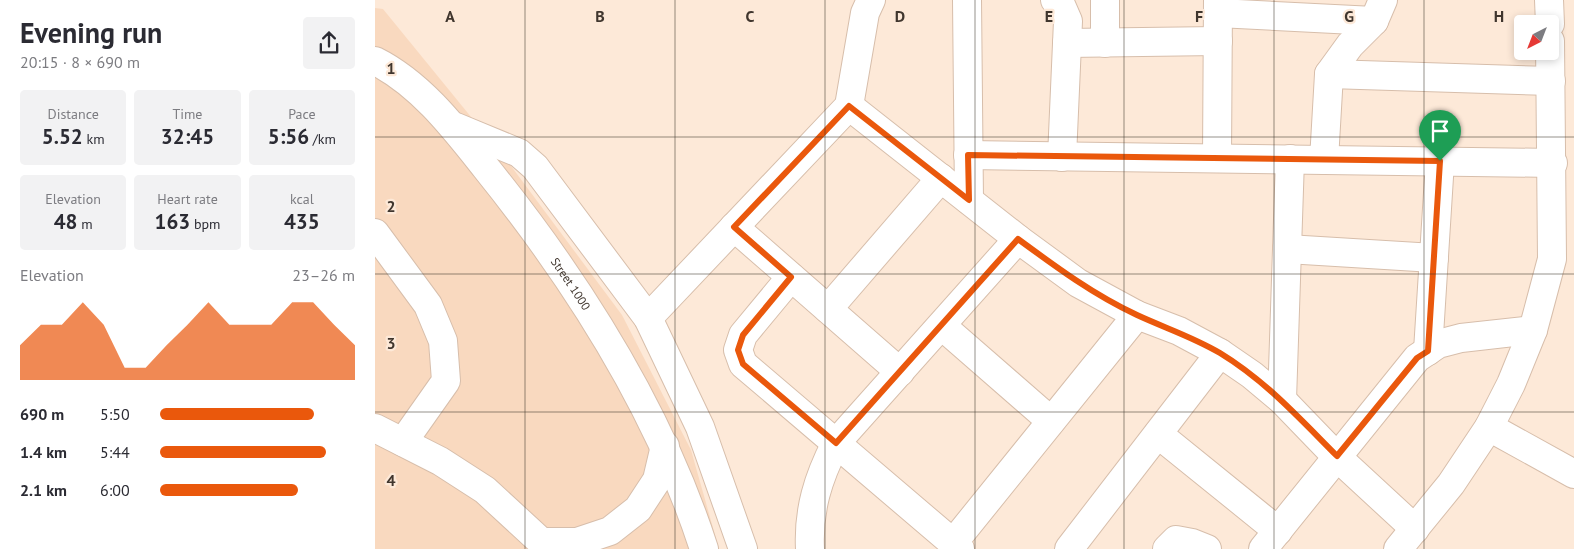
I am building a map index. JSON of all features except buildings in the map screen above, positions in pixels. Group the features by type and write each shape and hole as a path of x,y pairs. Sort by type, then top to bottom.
{"street":[{"path":"648,318 849,106 865,13 871,0"},
{"path":"967,0 969,200"},
{"path":"1055,0 1061,5 1068,21 1062,157"},
{"path":"1105,0 1105,43"},
{"path":"1549,0 1550,15"},
{"path":"1217,158 1218,7 1379,11"},
{"path":"1324,160 1329,74 1350,45 1379,11"},
{"path":"1067,43 1218,41"},
{"path":"849,106 1018,239 1078,283 1137,315 1179,331 1220,353 1252,375 1282,400 1337,456 1407,539 1451,484 1489,427 1511,384 1533,330 1552,259 1553,163 1550,60"},
{"name":"Street 1000","path":"375,61 409,84 453,126 514,202 583,300 629,376 665,446 690,504 704,549"},
{"path":"1329,74 1551,81"},
{"path":"453,126 519,153 535,166 648,318 700,427 743,549"},
{"path":"968,155 1553,163"},
{"path":"1282,400 1290,159"},
{"path":"1428,351 1440,161"},
{"path":"828,309 941,178"},
{"path":"734,227 900,372"},
{"path":"375,233 428,305 443,341 446,381 403,442"},
{"path":"810,549 809,524 814,494 823,468 836,443 1018,239"},
{"path":"1287,249 1434,258"},
{"path":"791,277 743,335 738,350 743,364 957,546 1051,421 1137,315"},
{"path":"942,326 1051,421"},
{"path":"1158,434 1270,540 1417,358 1438,344 1461,338 1533,330"},
{"path":"1069,549 1220,353"},
{"path":"1489,427 1574,474"},
{"path":"375,428 441,461 485,490 546,545 577,542 610,531 638,509 657,480 665,446"},
{"path":"1167,549 1176,540 1192,543 1207,549"}],"shaded area":[{"path":"375,8 383,9 511,166 622,315 691,450 719,549 375,549"}],"route":[{"path":"849,106 969,200 968,155 1440,161 1428,351 1417,358 1337,456 1282,400 1252,375 1220,353 1179,331 1137,315 1078,283 1018,239 836,443 752,373 743,364 738,350 743,335 791,277 734,227 849,106"}]}
